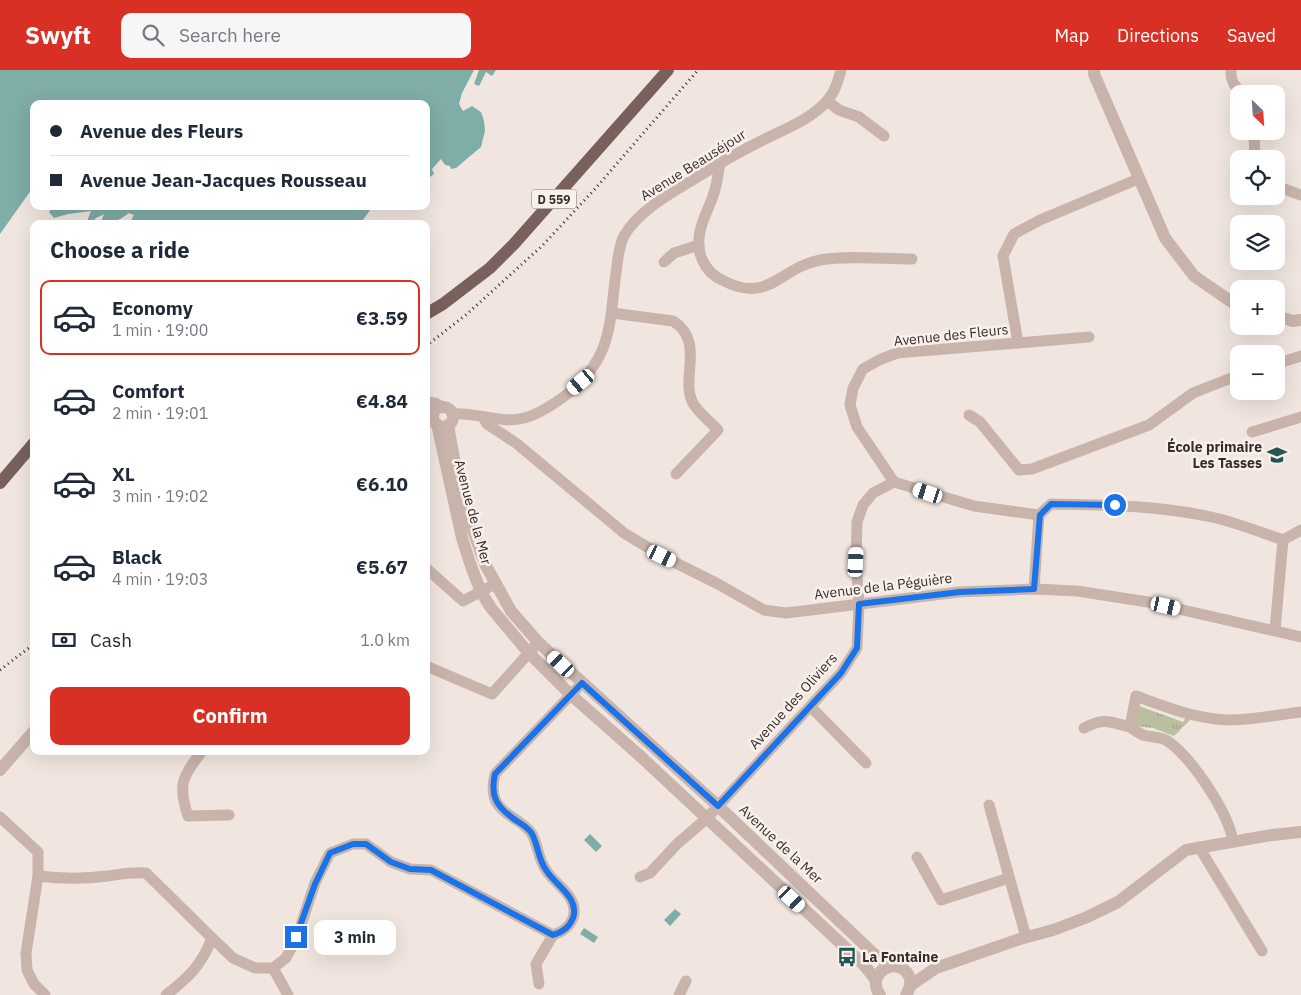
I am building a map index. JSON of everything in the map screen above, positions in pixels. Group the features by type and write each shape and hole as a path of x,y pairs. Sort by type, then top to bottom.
{"main road":[{"name":"D 559","path":"430,312 490,268 514,244 668,70"},
{"path":"0,482 30,448"}],"street":[{"name":"Avenue Beauséjour","path":"483,417 515,419 540,412 564,397 591,371 606,342 612,313 620,248 629,229 648,210 720,163 800,122 828,101 834,91 841,70"},
{"path":"1094,70 1138,179 1165,238 1194,276 1230,301"},
{"path":"1232,70 1231,76 1235,85"},
{"path":"828,101 839,110 859,117 884,136"},
{"path":"720,163 714,195 702,220 699,245 701,258 709,271 717,278 731,285 750,290 771,285 797,269 819,260 912,259"},
{"name":"Avenue des Fleurs","path":"894,482 857,427 850,405 853,388 863,370 879,360 897,353 1018,343 1003,256 1014,234 1040,220 1138,179"},
{"path":"1285,189 1301,195"},
{"path":"664,262 674,253 699,245"},
{"path":"612,313 673,321 680,325 685,334 691,358 689,393 692,403 718,430 676,474"},
{"path":"1285,318 1301,320"},
{"path":"1018,343 1089,336"},
{"path":"1285,361 1301,356"},
{"path":"969,415 980,422 1020,470 1032,469 1149,424 1193,393 1230,379"},
{"path":"430,403 448,408 440,419"},
{"path":"440,419 462,414 483,417"},
{"name":"Avenue de la Péguière","path":"483,417 487,424 516,443 624,533 662,556 764,610 786,613 960,592 1034,589 1076,591 1148,602 1301,637"},
{"path":"1252,432 1301,417"},
{"name":"Avenue de la Mer","path":"440,419 461,497 485,564 511,611 538,642 718,806 873,953 891,966 896,966 905,971"},
{"name":"Avenue de la Mer","path":"440,419 462,538 481,592 491,608 528,652 570,694 639,755 857,958 872,974 876,989"},
{"path":"515,419 512,431 516,443"},
{"path":"894,482 974,506 1040,515"},
{"name":"Avenue des Oliviers","path":"640,876 650,873 677,844 706,819 841,673 857,648 859,604 856,562 857,522 863,505 873,493 894,482"},
{"path":"1034,589 1040,515 1051,504 1134,506 1179,511 1213,517 1284,540 1301,530"},
{"path":"1274,630 1284,540"},
{"path":"430,572 463,601 495,584"},
{"path":"430,668 492,694 538,642"},
{"path":"539,984 536,964 553,935 569,927 574,916 573,905 569,895 546,871 532,835 526,827 502,809 495,799 492,788 495,774 582,683"},
{"path":"1130,727 1136,696 1182,712 1230,720 1301,712"},
{"path":"811,707 866,762"},
{"path":"1084,728 1095,721 1103,720 1130,727 1142,734 1164,739 1184,755 1200,776 1220,808 1232,838"},
{"path":"0,770 30,736"},
{"path":"199,755 184,775 182,798 188,816 229,815"},
{"path":"989,805 1026,937"},
{"path":"0,817 38,852 38,876 26,953 27,970 34,984 45,995"},
{"path":"1100,910 1122,890 1184,842 1202,838 1232,838 1301,832"},
{"path":"911,991 910,980 905,971 936,968 1085,918 1118,902 1181,853 1232,838"},
{"path":"38,876 67,879 132,872 146,873 234,958 255,968 273,968 286,958 296,937 315,884 330,853 353,844 366,844 391,862 410,869 431,870 553,935"},
{"path":"1199,847 1262,951"},
{"path":"917,857 941,900 1010,878"},
{"path":"166,995 191,974 205,956 212,938"},
{"path":"876,989 881,971 891,966"},
{"path":"273,968 288,995"},
{"path":"911,991 936,968"},
{"path":"679,995 686,981"}],"green space":[{"path":"1139,706 1183,722 1186,717 1190,720 1174,736 1153,728 1135,726"}],"water":[{"path":"0,70 474,70 462,93 459,104 463,111 472,106 481,112 485,131 481,147 456,168 451,169 441,159 432,169 434,174 430,177 430,100 30,100 30,192 0,234"},
{"path":"479,70 496,70 492,76 486,72 479,86 474,84"},
{"path":"51,210 370,210 363,220 131,220 134,215 129,213 118,220 102,220 104,214 94,220 88,220 91,211 54,218 49,212"},
{"path":"590,834 602,846 596,852 584,840"},
{"path":"675,909 681,914 670,926 664,920"},
{"path":"584,928 598,937 594,943 580,934"}],"railway":[{"path":"430,343 467,314 542,246 594,190 698,70"},
{"path":"0,670 30,647"}],"place":[{"name":"École primaire Les Tasses","path":"1277,455"},
{"name":"La Fontaine","path":"847,957"}],"route":[{"path":"296,937 315,884 330,853 353,844 366,844 391,862 410,869 431,870 553,935 559,933 569,927 574,916 573,905 569,895 546,871 532,835 526,827 502,809 495,799 492,788 495,774 582,683 718,806 841,673 857,648 859,604 960,592 1034,589 1040,515 1051,504 1115,505"}]}
